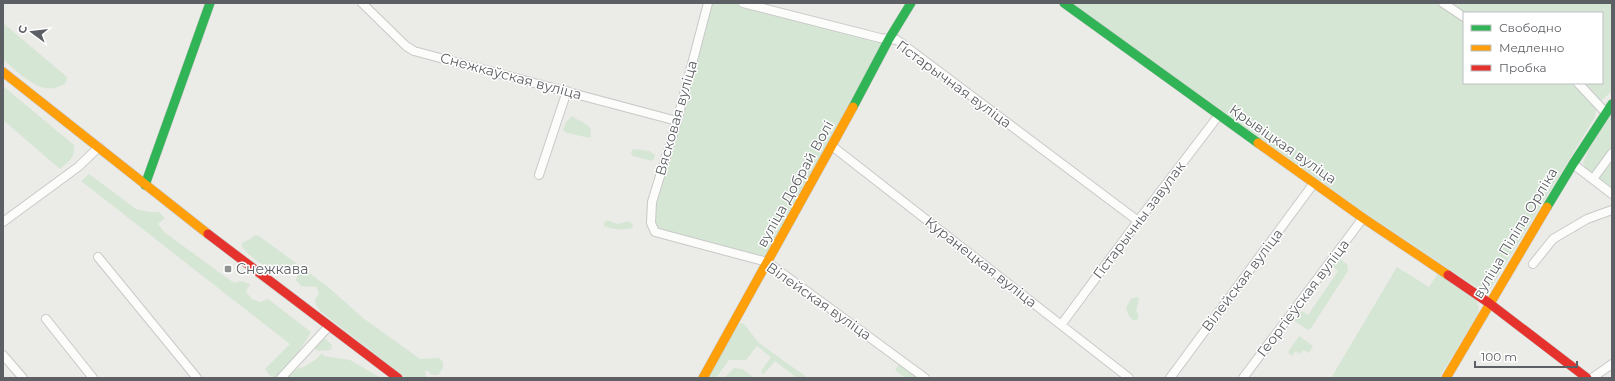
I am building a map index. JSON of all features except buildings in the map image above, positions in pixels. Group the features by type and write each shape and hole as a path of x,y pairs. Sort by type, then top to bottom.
{"street":[{"path":"145,185 210,3"},
{"name":"Снежкаўская вуліца","path":"362,3 406,46 414,51 677,121"},
{"name":"Вясковая вуліца","path":"655,232 651,223 652,202 677,121 708,3"},
{"name":"Гістарычная вуліца","path":"743,3 880,38 897,40 1138,221"},
{"name":"вуліца Добрай Волі","path":"703,378 832,146 889,39 911,3"},
{"name":"Крывіцкая вуліца","path":"1064,3 1363,218 1489,303 1587,378"},
{"path":"1443,3 1463,16"},
{"path":"3,72 145,185 398,378"},
{"path":"1579,84 1606,113"},
{"path":"539,175 567,91"},
{"name":"вуліца Піліпа Орліка","path":"1446,378 1489,303 1573,164 1612,104"},
{"name":"Гістарычны завулак","path":"1061,325 1219,115"},
{"name":"Куранецкая вуліца","path":"832,146 1129,378"},
{"path":"3,222 78,167 99,147"},
{"path":"1593,179 1612,153"},
{"path":"1573,164 1612,194"},
{"name":"Вілейская вуліца","path":"1170,378 1314,182"},
{"path":"1533,264 1553,239 1587,219 1612,210"},
{"name":"Георгіеўская вуліца","path":"1243,378 1363,218"},
{"name":"Вілейская вуліца","path":"655,232 767,262 925,378"},
{"path":"98,257 197,378"},
{"path":"46,319 93,378"},
{"path":"281,378 329,326"},
{"path":"3,356 22,378"},
{"path":"1592,378 1612,364"}],"green space":[{"path":"708,3 743,3 889,39 767,262 655,232 651,218"},
{"path":"1070,3 1612,3 1612,91 1602,100 1594,100 1596,109 1595,117 1491,288 1485,291 1479,289 1365,213"},
{"path":"3,23 67,77 66,83 54,88 41,87 27,79 3,59"},
{"path":"3,86 74,145 73,156 60,169 3,120"},
{"path":"1612,112 1612,190 1588,172 1583,163 1588,151"},
{"path":"572,116 589,126 591,133 590,138 567,133 563,130 566,122"},
{"path":"634,149 649,151 655,155 654,159 652,161 633,156 631,153"},
{"path":"89,174 136,209 159,212 165,218 158,224 164,232 234,283 242,281 250,284 246,292 252,299 260,302 268,299 311,332 284,372 279,376 273,377 265,369 290,344 81,181"},
{"path":"606,221 611,221 618,224 628,221 633,225 632,228 614,229 604,226"},
{"path":"255,235 259,236 327,286 363,318 420,359 439,358 443,362 443,368 438,375 432,375 428,371 425,371 426,378 406,378 320,311 316,305 315,299 319,294 317,287 301,286 296,280 298,274 292,268 278,270 272,269 261,264 246,252 241,244"},
{"path":"1340,259 1347,264 1348,271 1311,328 1308,330 1293,320 1294,316 1299,312 1303,312 1308,315 1338,271 1332,266 1336,260"},
{"path":"1397,267 1429,287 1438,273 1476,300 1479,307 1478,314 1439,378 1331,378"},
{"path":"1137,297 1139,299 1136,312 1139,315 1137,320 1133,320 1129,316 1126,308 1131,299"},
{"path":"740,323 744,324 759,343 808,378 797,378 775,361 763,374 761,371 771,357 757,346 746,360 729,360 716,378 706,378"},
{"path":"1299,336 1313,346 1309,353 1303,350 1300,354 1295,351 1292,356 1288,352"},
{"path":"321,339 326,339 332,345 331,350 319,351 314,348 315,344"},
{"path":"322,353 324,356 350,360 381,378 283,378 313,361"},
{"path":"899,364 918,378 905,378 895,370"},
{"path":"734,368 742,369 755,378 724,378"}],"traffic: fast":[{"path":"145,185 210,3"},
{"path":"853,107 889,39 911,3"},
{"path":"1064,3 1258,143"},
{"path":"1547,207 1612,104"}],"traffic: slow":[{"path":"3,72 208,234"},
{"path":"703,378 853,107"},
{"path":"1258,143 1363,218 1448,275"},
{"path":"1446,378 1547,207"}],"traffic: jam":[{"path":"208,234 398,378"},
{"path":"1448,275 1489,303 1587,378"}],"place":[{"name":"Снежкава","path":"228,269"}]}
